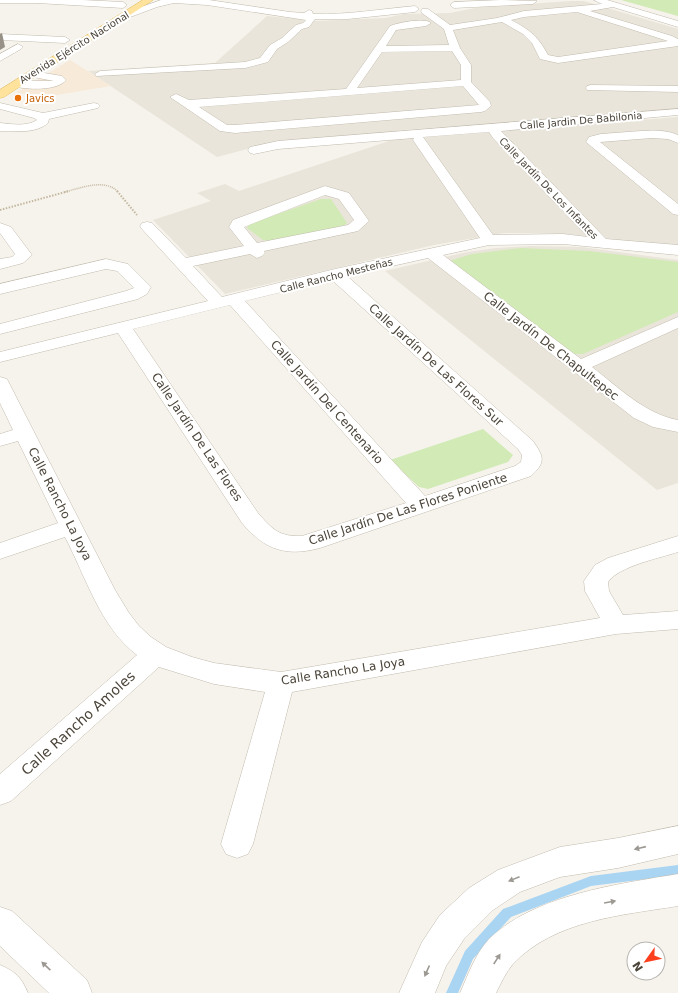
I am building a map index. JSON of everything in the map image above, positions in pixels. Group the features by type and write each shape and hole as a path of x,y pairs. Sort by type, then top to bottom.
{"main road":[{"name":"Avenida Ejército Nacional","path":"0,95 149,0"},
{"name":"Avenida Ejército Nacional","path":"110,13 127,2"},
{"name":"Avenida Ejército Nacional","path":"52,48 68,38"}],"street":[{"path":"0,0 127,2"},
{"path":"122,17 154,4 179,0 207,2 280,14 359,16 415,9"},
{"path":"226,0 309,15 364,11 409,2 407,7 425,11 445,25"},
{"path":"425,11 475,0"},
{"path":"448,5 542,0"},
{"path":"598,0 678,24"},
{"path":"349,92 393,28 398,26 445,25 464,27 524,14 611,4"},
{"path":"176,97 224,128 249,128 481,109 485,106 484,102 466,79 466,66 455,48 445,25 443,15 448,5"},
{"path":"503,19 522,30 536,42 544,57 547,59 558,60 677,43 676,41 605,20 577,9"},
{"path":"100,74 244,65 264,60 273,47 299,28 297,26 309,15"},
{"path":"583,22 605,20"},
{"path":"522,30 538,28"},
{"path":"608,43 660,36"},
{"path":"0,37 68,38"},
{"path":"2,63 18,47"},
{"path":"378,49 455,48"},
{"path":"541,52 556,50"},
{"path":"17,84 50,85 58,83 61,80 58,78 32,74"},
{"path":"584,75 597,103"},
{"path":"412,76 466,79"},
{"path":"359,78 374,77"},
{"path":"187,104 349,92 466,79"},
{"path":"590,88 678,89"},
{"path":"237,100 249,128"},
{"path":"0,106 42,117 94,106"},
{"path":"0,122 16,110"},
{"name":"Calle Jardin De Babilonia","path":"254,150 278,145 495,131 678,112"},
{"path":"0,127 32,126 41,124 44,120 42,117"},
{"name":"Calle Jardín De Los Infantes","path":"495,131 601,242"},
{"path":"678,139 672,136 660,134 600,138 593,140 592,142 678,211"},
{"path":"419,140 490,240"},
{"path":"185,268 259,249 353,228 362,221 344,196 325,190 238,223 236,227 259,249"},
{"name":"Calle Jardín Del Centenario","path":"147,226 185,268 227,301 420,505"},
{"path":"0,227 6,230 24,255 17,260 0,264"},
{"name":"Calle Rancho Mesteñas","path":"0,357 335,274 490,240 563,239 678,250"},
{"name":"Calle Jardín De Chapultepec","path":"430,252 641,414 660,423 678,426"},
{"path":"0,289 106,264 122,267 143,287 141,291 132,295 0,329"},
{"name":"Calle Jardín De Las Flores Sur","path":"335,274 526,446 532,455 532,459"},
{"path":"578,367 678,322"},
{"name":"Calle Jardín De Las Flores","path":"122,326 250,518 266,535 277,543"},
{"name":"Calle Rancho La Joya","path":"0,383 71,527 116,613 136,640 156,654 186,666 212,674 247,680 281,683 616,625 678,620"},
{"path":"0,440 24,433"},
{"name":"Calle Jardín De Las Flores Poniente","path":"277,543 295,545 312,542 523,471 531,464 532,459"},
{"path":"0,552 71,527"},
{"path":"616,625 597,591 596,581 603,571 616,564 678,544"},
{"name":"Calle Rancho Amoles","path":"0,792 156,654"},
{"path":"238,844 281,683"},
{"path":"417,993 434,954 452,927 481,899 510,881 560,862 618,853 678,840"},
{"path":"478,993 501,952 519,937 554,918 596,905 678,890"},
{"path":"0,923 74,993"},
{"path":"0,983 10,993"}],"path":[{"path":"0,210 86,187 106,186 114,188 147,226"}],"shaded area":[{"path":"584,1 678,29 678,110 402,130 379,134 266,144 217,157 88,71 215,63 267,16 317,21 386,18 404,14 450,13 480,7"},
{"path":"70,60 111,86 51,96 16,93"},
{"path":"678,117 678,247 568,234 504,233 434,245 225,294 153,220 211,201 197,193 225,184 239,191 404,136"},
{"path":"530,246 581,247 678,260 678,483 657,490 385,271 467,252 496,248"}],"green space":[{"path":"621,0 678,0 678,16"},
{"path":"321,199 331,199 347,223 343,226 273,242 263,240 247,228 249,224"},
{"path":"521,248 589,251 678,262 678,312 583,354 575,354 565,350 449,261 472,254"},
{"path":"483,429 513,455 508,462 428,489 419,487 390,460"}],"waterway":[{"path":"452,993 469,955 507,913 591,881 678,870"}],"place":[{"name":"Javics","path":"18,98"}]}
